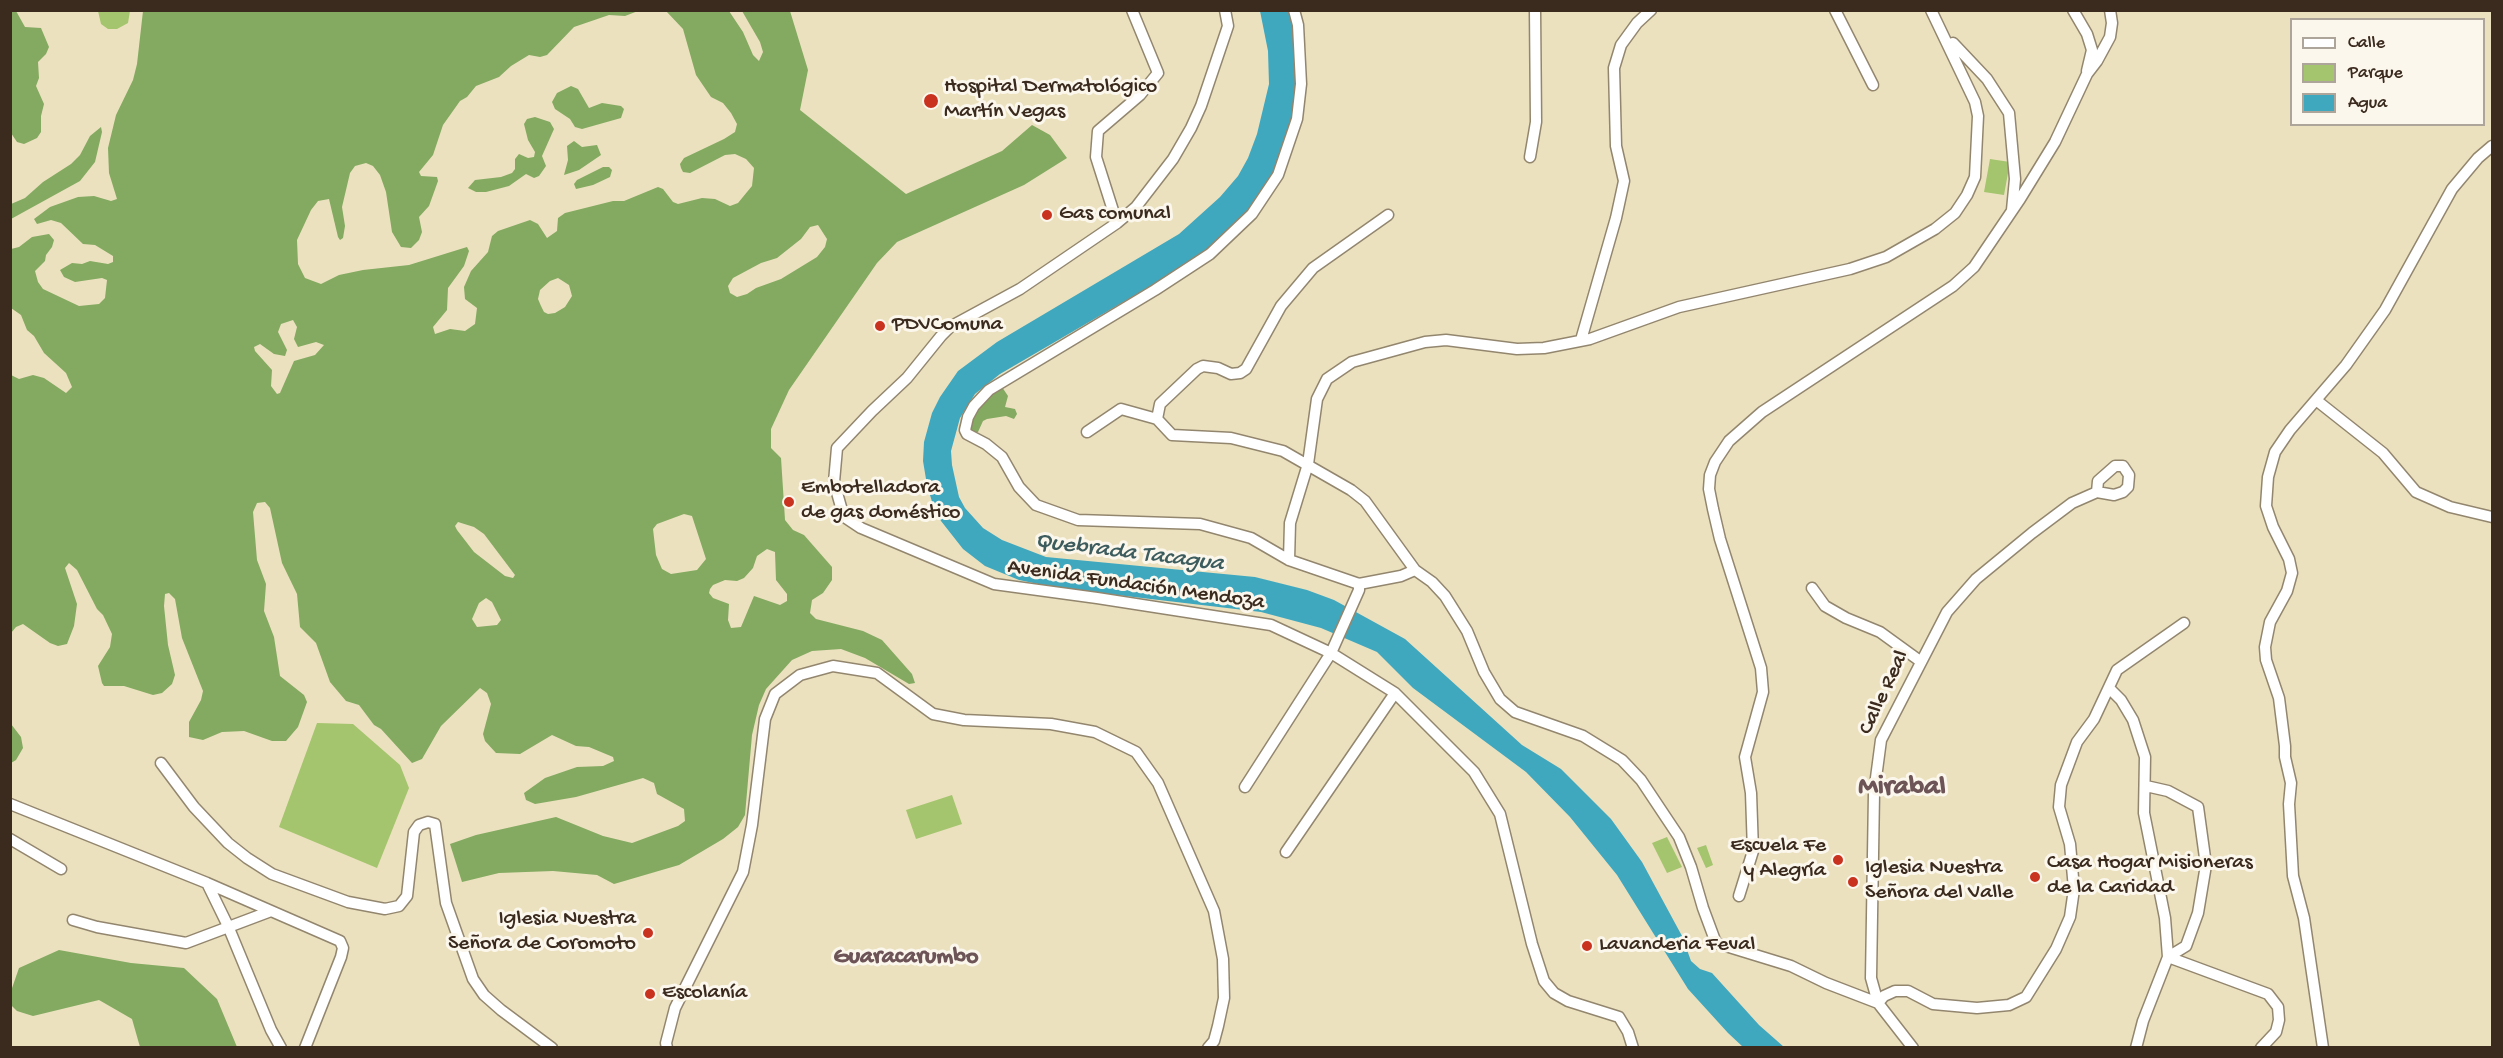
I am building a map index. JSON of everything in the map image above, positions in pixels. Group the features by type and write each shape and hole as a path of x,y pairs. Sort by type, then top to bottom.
{"street":[{"path":"1117,223 1096,157 1098,131 1140,95 1158,73 1132,10"},
{"name":"Avenida Fundación Mendoza","path":"1225,10 1227,26 1220,56 1191,128 1173,159 1136,207 1117,223 1020,289 950,327 907,378 837,448 834,482 846,518 885,539 994,584 1271,626 1331,653 1395,693 1474,772 1500,814 1532,944 1544,981 1554,993 1568,1000 1619,1017 1628,1032 1633,1047"},
{"path":"1294,10 1298,25 1301,84 1297,119 1278,175 1252,214 1210,254 1155,290 989,390 974,406 965,430 1002,457 1019,487 1036,505 1078,520 1200,524 1251,538 1289,560 1359,587 1415,570"},
{"path":"1530,157 1536,122 1535,10"},
{"path":"1581,340 1624,182 1616,146 1614,68 1621,45 1637,23 1651,10"},
{"path":"1835,10 1873,85"},
{"path":"1289,560 1290,523 1308,464 1317,399 1327,379 1352,362 1384,351 1435,341 1446,340 1517,349 1544,348 1581,340 1679,307 1850,269 1877,260 1916,241 1955,213 1975,177 1978,116 1975,102 1931,10"},
{"path":"2073,10 2087,34 2092,50 2087,74"},
{"path":"1739,896 1754,851 1752,804 1745,758 1762,692 1761,668 1720,539 1713,509 1709,489 1710,475 1715,462 1729,441 1762,412 1953,286 1974,267 2055,142 2087,74 2110,37 2112,23 2110,10"},
{"path":"1944,34 1987,80 2009,113 2015,179 2012,211"},
{"path":"2323,1047 2304,918 2294,876 2289,804 2291,783 2285,758 2279,698 2266,660 2265,647 2270,622 2287,591 2292,573 2289,559 2265,506 2268,477 2275,452 2346,364 2385,310 2452,189 2478,158 2493,146"},
{"path":"1158,419 1160,404 1197,369 1203,366 1218,368 1231,374 1240,373 1246,369 1281,306 1313,268 1388,215"},
{"path":"2316,400 2383,453 2416,492 2450,507 2493,517"},
{"path":"1086,432 1121,409 1138,416 1158,419 1172,435 1231,438 1283,451 1351,490 1365,501 1415,570 1432,582 1445,596 1467,631 1484,672 1500,699 1515,712 1583,736 1622,760 1641,780 1678,837 1692,867 1702,908 1716,944 1791,966 1826,984 1878,1003 1884,996 1895,991 1908,991 1933,1004 1977,1008 2009,1005 2026,997 2056,949 2070,917 2074,889 2070,844 2059,807 2061,785 2077,742 2094,719 2118,670 2184,623"},
{"name":"Calle Real","path":"1913,1047 1878,1003 1871,978 1875,793 1881,740 1947,612 1976,579 2072,503 2097,492"},
{"path":"1245,787 1331,653 1359,587"},
{"path":"1812,588 1825,606 1846,618 1880,632 1920,661"},
{"path":"667,1047 675,1008 743,872 752,825 765,719 775,694 800,675 833,666 877,673 933,714 964,720 1052,724 1095,732 1136,752 1158,783 1214,911 1223,959 1224,998 1211,1045"},
{"path":"2110,689 2121,700 2133,720 2145,757 2144,813 2164,918 2168,957 2146,1012 2136,1047"},
{"path":"1286,852 1395,693"},
{"path":"160,763 228,843 247,858 272,874 348,902 385,909 399,906 406,896 414,832 419,825 428,822 435,824 446,903 473,979 484,995 501,1010 552,1047"},
{"path":"2146,786 2168,791 2198,807 2203,829 2206,865 2198,913 2186,946 2168,957"},
{"path":"10,804 340,941 343,948 305,1047"},
{"path":"10,839 61,869"},
{"path":"207,884 228,926 258,1002 280,1047"},
{"path":"73,920 97,927 186,944 271,911"},
{"path":"2168,957 2268,994 2278,1007 2279,1020 2276,1032 2261,1047"}],"green space":[{"path":"10,11 16,11 25,27 41,28 49,47 38,62 39,78 36,86 44,104 41,132 37,138 24,144 17,142 11,133"},
{"path":"98,11 130,11 128,23 117,29 108,29 101,24"},
{"path":"143,11 638,11 625,16 609,15 574,27 547,55 540,57 529,55 499,77 476,86 467,97 460,101 443,125 433,155 419,172 421,176 437,177 438,181 429,206 419,217 422,232 419,240 411,248 401,247 392,232 386,192 380,175 373,166 366,163 355,166 350,173 342,207 345,226 343,238 340,240 338,237 329,199 318,201 311,210 297,240 298,264 305,278 321,284 339,275 409,265 467,247 469,251 464,266 448,288 447,310 433,327 435,334 450,329 465,331 475,324 477,308 465,299 464,287 471,271 488,252 492,236 498,231 530,220 538,224 547,238 557,231 558,218 565,213 613,201 624,201 658,187 678,204 702,198 715,199 730,206 738,203 752,186 754,168 746,159 735,154 725,155 690,173 683,172 681,168 680,164 684,158 735,132 737,124 723,103 711,97 696,75 683,29 666,11 729,11 743,32 753,55 759,61 763,52 760,42 742,11 790,11 808,70 800,110 906,194 1002,151 1032,125 1050,135 1067,158 1024,185 897,242 877,263 789,390 771,429 771,448 781,458 785,520 793,530 804,535 832,567 832,580 823,593 812,600 810,613 816,619 863,631 882,640 912,674 915,683 909,684 865,658 841,649 812,651 792,660 766,689 759,705 752,735 745,815 738,827 723,839 679,865 614,884 597,875 553,871 499,873 462,882 450,844 476,835 556,817 603,836 632,843 678,826 685,821 684,809 657,794 654,783 643,778 576,797 535,804 526,800 524,793 545,778 577,767 603,766 614,761 613,757 589,747 576,746 552,735 520,754 496,753 485,741 483,734 491,704 487,693 480,688 441,726 422,759 412,763 381,729 374,725 359,705 346,701 330,682 316,643 300,627 297,594 282,563 270,508 265,502 257,503 253,512 257,560 266,584 264,611 274,637 280,676 304,695 307,702 298,727 286,741 272,741 244,731 222,732 203,740 189,737 189,722 201,700 203,691 182,638 175,599 169,593 165,594 164,606 168,645 175,675 172,684 162,693 153,695 124,686 104,686 98,666 110,647 112,634 77,570 69,563 65,568 77,604 74,626 67,644 58,646 50,643 23,624 11,633 11,375 19,379 33,375 44,378 66,393 72,387 66,373 44,353 34,336 27,330 21,315 11,308 11,249 19,247 32,237 49,234 54,240 52,247 45,261 35,271 43,289 79,306 99,304 105,298 107,280 102,278 75,282 64,277 60,270 72,263 82,264 90,261 108,264 113,262 113,256 95,245 83,244 61,223 51,220 37,224 34,219 50,207 78,197 94,196 111,201 117,199 109,173 108,148 116,115 133,80","holes":["818,225 827,239 825,247 817,257 781,279 756,288 747,294 737,297 730,293 728,286 733,278 761,263 777,258 801,239 810,227","558,278 569,285 572,296 565,307 548,314 544,312 538,299 540,290 550,281","293,320 297,327 294,339 298,347 316,342 324,345 315,355 294,361 280,393 277,394 271,386 272,370 254,347 260,344 274,354 285,356 287,350 278,332 281,324","684,514 692,516 706,559 697,570 671,574 662,569 656,555 653,529 657,524","458,522 474,527 484,534 515,575 513,578 505,576 474,552 455,526","767,549 775,552 776,580 787,594 787,601 780,605 754,596 741,627 731,628 728,620 729,604 713,598 709,593 710,589 713,585 725,580 737,581 744,578 753,568 757,556","486,598 492,602 501,620 497,625 477,627 472,619 479,603"]},
{"path":"571,86 578,89 589,108 602,103 621,106 624,109 621,118 582,129 575,127 570,119 555,109 552,102 557,93"},
{"path":"535,117 550,122 554,129 542,156 546,166 539,176 534,178 526,174 509,186 486,192 476,192 468,188 475,180 501,177 512,173 515,169 515,159 519,154 528,158 534,157 535,152 528,140 524,124 527,119"},
{"path":"101,127 102,132 95,162 80,181 11,219 11,204 25,198 43,182 71,164 80,155 90,136"},
{"path":"574,141 582,147 597,145 601,155 579,170 564,175 568,160 567,146"},
{"path":"1990,159 2010,162 2004,195 1984,192"},
{"path":"603,167 609,167 612,170 610,177 593,185 576,189 574,184 577,180"},
{"path":"1002,387 1008,396 1005,407 1015,409 1017,414 1014,419 1006,416 987,419 983,421 978,432 972,432 970,426 974,413 985,403 987,396"},
{"path":"317,723 353,724 400,765 409,788 377,868 279,827"},
{"path":"11,724 21,737 23,748 16,760 11,763"},
{"path":"952,795 962,824 916,839 906,810"},
{"path":"1667,837 1682,867 1667,873 1652,843"},
{"path":"1706,845 1713,865 1706,868 1697,848"},
{"path":"59,950 131,963 184,968 217,999 237,1047 140,1047 132,1019 99,1000 33,1016 17,1011 11,1005 11,991 19,968"}],"water":[{"path":"1260,11 1292,11 1298,59 1295,107 1281,159 1269,182 1240,220 1204,255 1000,374 975,394 960,418 951,451 959,497 965,508 983,528 1002,540 1046,557 1255,577 1307,590 1334,600 1405,639 1522,745 1561,769 1611,819 1642,862 1682,936 1691,961 1700,969 1712,973 1759,1025 1784,1047 1743,1047 1728,1033 1688,989 1617,875 1570,817 1526,772 1413,688 1377,652 1321,628 1261,612 1057,588 1019,580 985,566 963,549 941,521 927,485 923,461 924,442 932,413 958,371 997,342 1179,234 1220,197 1238,176 1257,134 1269,84 1268,51"}],"place":[{"name":"Hospital Dermatológico Martín Vegas","path":"931,101"},
{"name":"Gas comunal","path":"1047,215"},
{"name":"PDVComuna","path":"880,326"},
{"name":"Embotelladora de gas doméstico","path":"789,502"},
{"name":"Escuela Fe y Alegría","path":"1838,860"},
{"name":"Casa Hogar Misioneras de la Caridad","path":"2035,877"},
{"name":"Iglesia Nuestra Señora del Valle","path":"1853,882"},
{"name":"Iglesia Nuestra Señora de Coromoto","path":"648,933"},
{"name":"Lavanderia Feval","path":"1587,946"},
{"name":"Escolanía","path":"650,994"}],"district":[{"name":"Mirabal","path":"1902,789"},
{"name":"Guaracarumbo","path":"906,958"}],"water label":[{"name":"Quebrada Tacagua","path":"1129,554"}]}
